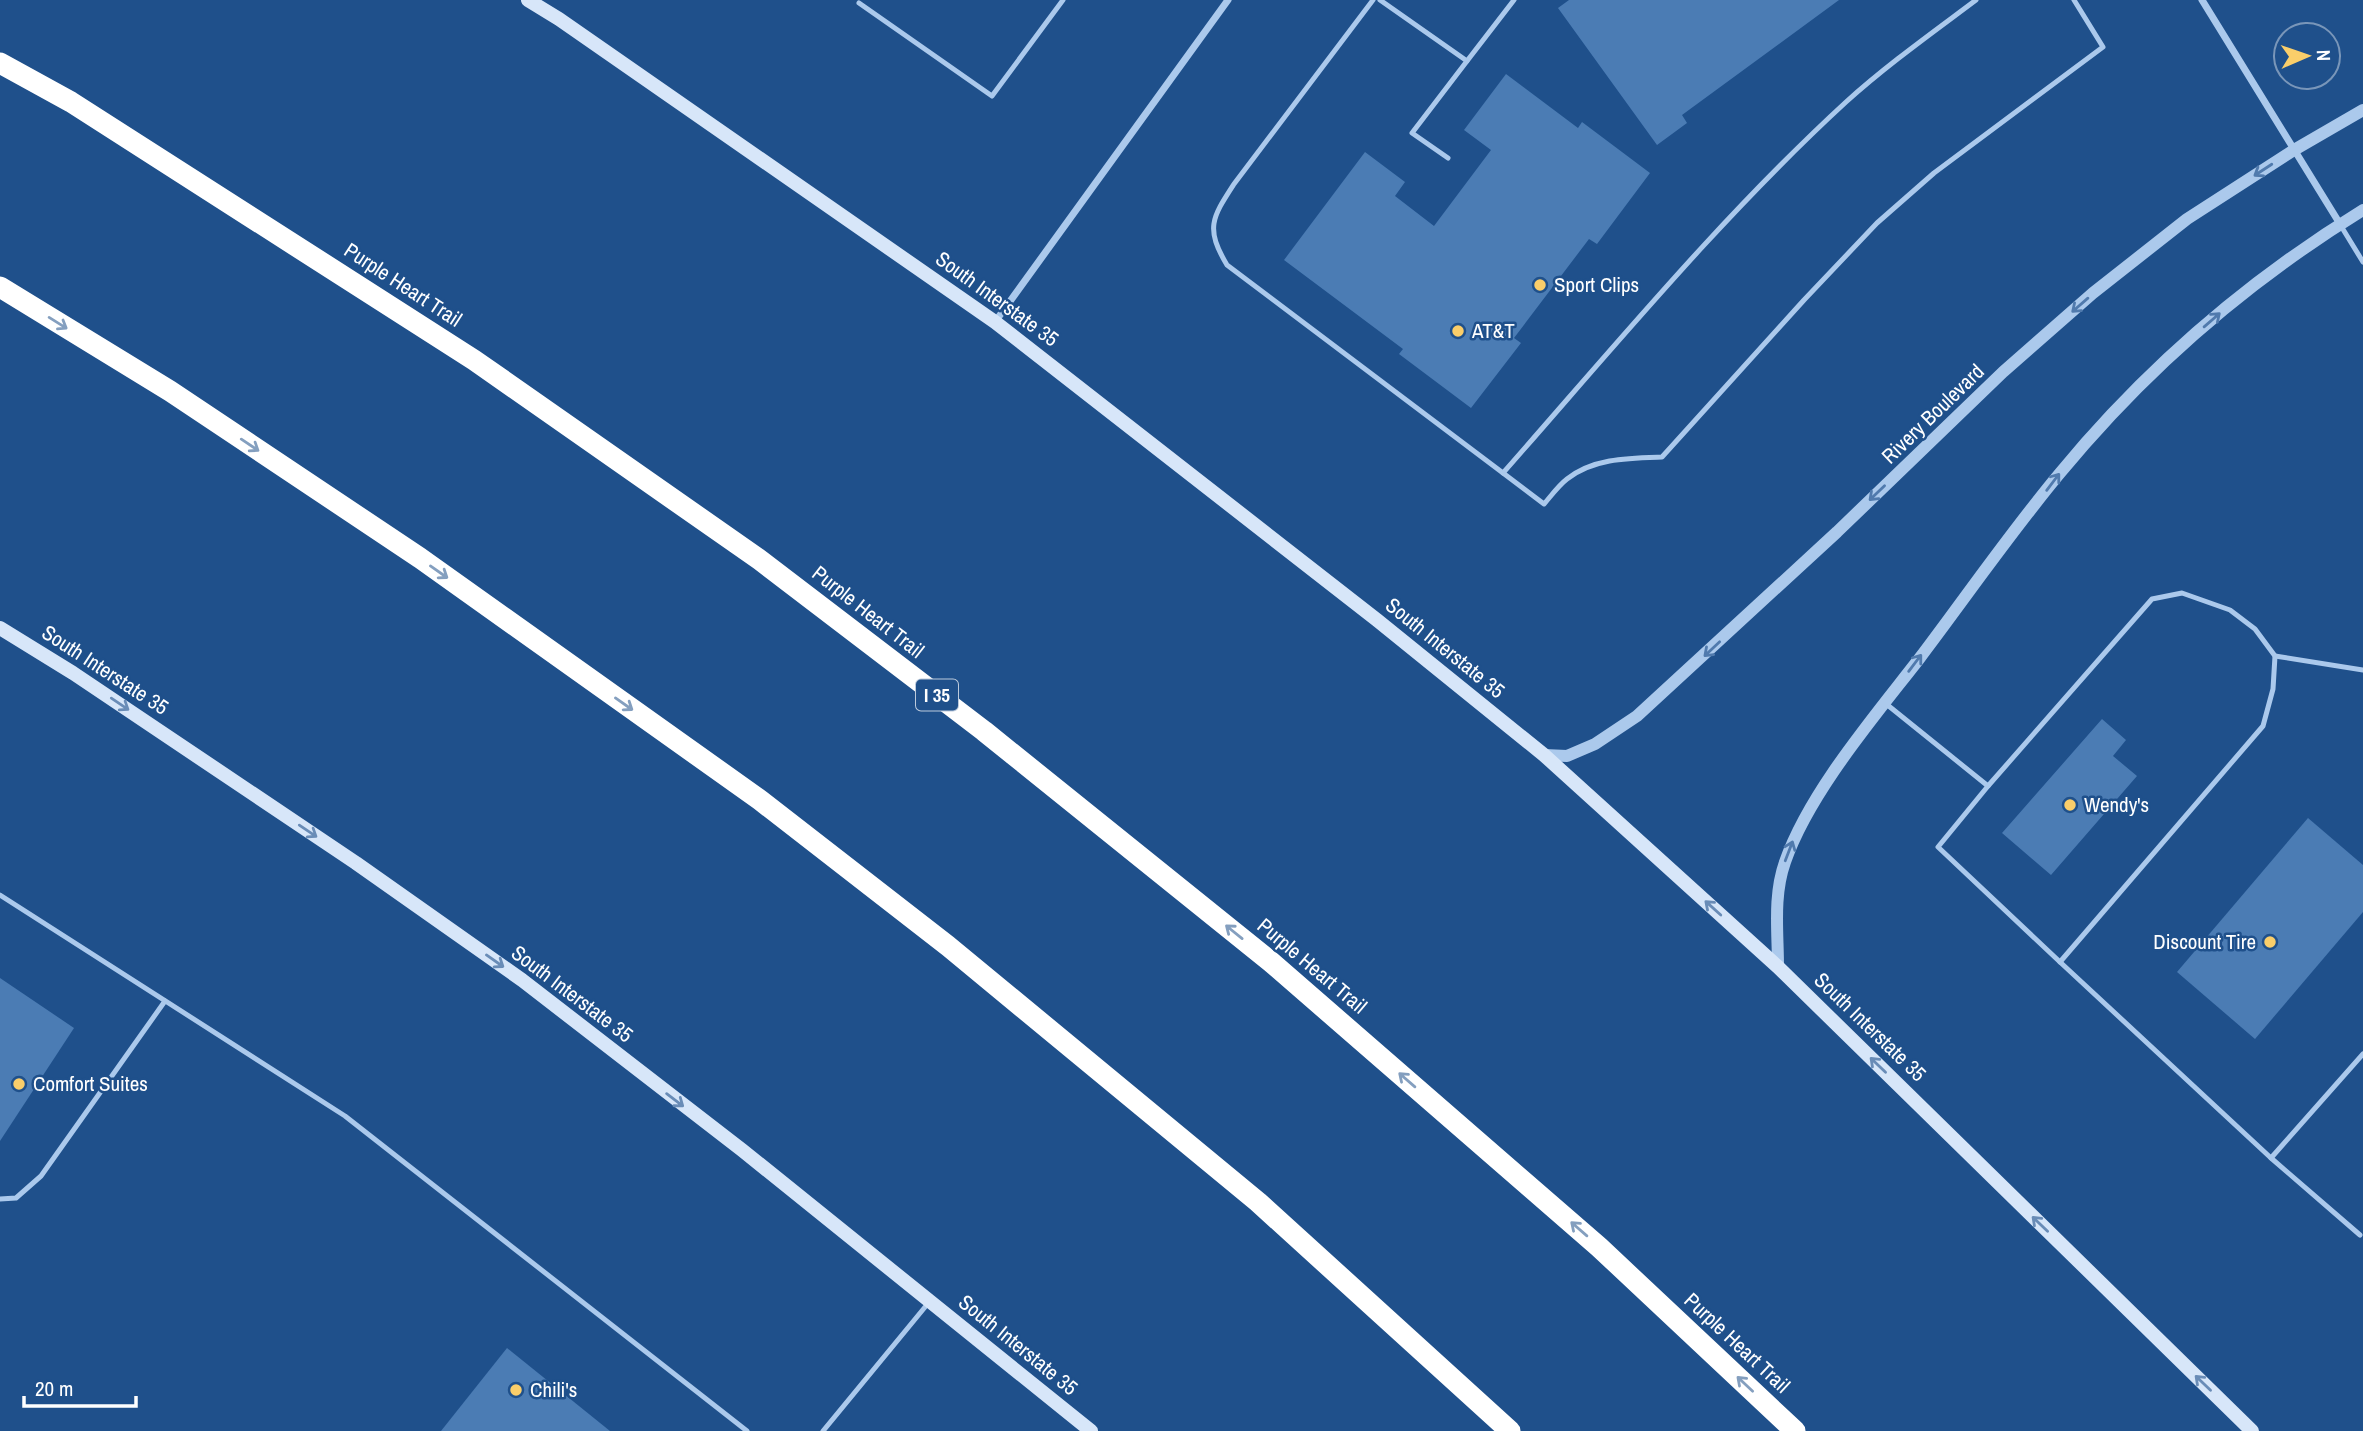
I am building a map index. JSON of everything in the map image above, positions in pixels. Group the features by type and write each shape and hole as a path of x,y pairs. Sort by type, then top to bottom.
{"highway":[{"name":"Purple Heart Trail","path":"0,63 71,102 474,360 782,576 984,731 1271,962 1599,1247 1795,1431"},
{"path":"0,287 170,391 420,558 760,800 948,946 1258,1202 1510,1431"}],"main road":[{"name":"South Interstate 35","path":"528,0 995,322 1377,620 1544,755 1778,967 2252,1431"},
{"name":"South Interstate 35","path":"0,628 73,673 345,855 522,980 742,1150 1091,1431"}],"street":[{"path":"995,322 1228,0"},
{"path":"2202,0 2340,224"},
{"name":"Rivery Boulevard","path":"1544,755 1567,756 1595,744 1637,716 1838,532 2003,372 2093,293 2187,219 2294,150 2363,110"},
{"path":"1778,967 1777,896 1784,865 1796,833 1885,703 2060,473 2122,404 2242,294 2363,210"}],"lane":[{"path":"859,3 992,96 1063,0"},
{"path":"1373,0 1234,184 1215,214 1214,243 1227,265 1544,504 1565,480 1586,466 1624,458 1662,457 1877,223 1934,173 2103,47 2074,0"},
{"path":"1380,0 1467,61"},
{"path":"1448,158 1412,134 1514,0"},
{"path":"1503,473 1752,193 1892,63 1976,0"},
{"path":"2340,224 2363,262"},
{"path":"2060,962 2263,726 2273,689 2275,656 2255,629 2230,611 2182,593 2152,599 1938,847 2060,962 2271,1158 2362,1235"},
{"path":"2275,656 2363,670"},
{"path":"1885,703 1988,786"},
{"path":"0,895 345,1116 747,1431"},
{"path":"0,1199 16,1198 41,1176 164,1001"},
{"path":"2271,1158 2363,1054"},
{"path":"823,1431 930,1301"}],"building":[{"path":"1569,0 1839,0 1682,115 1687,123 1657,145 1558,8"},
{"path":"1506,74 1578,128 1582,122 1650,173 1597,244 1589,239 1514,338 1521,343 1471,408 1399,354 1403,349 1284,260 1365,152 1405,182 1395,196 1434,226 1491,150 1464,130"},
{"name":"Wendy's","path":"2102,719 2126,740 2113,756 2137,776 2051,875 2002,833"},
{"name":"Discount Tire","path":"2308,818 2363,865 2363,912 2255,1039 2177,972"},
{"name":"Comfort Suites","path":"0,978 74,1028 0,1141"},
{"name":"Chili's","path":"507,1348 610,1431 441,1431"}],"place":[{"name":"Sport Clips","path":"1540,285"},
{"name":"AT&T","path":"1458,331"},
{"name":"Wendy's","path":"2070,805"},
{"name":"Discount Tire","path":"2270,942"},
{"name":"Comfort Suites","path":"19,1084"},
{"name":"Chili's","path":"516,1390"}]}
